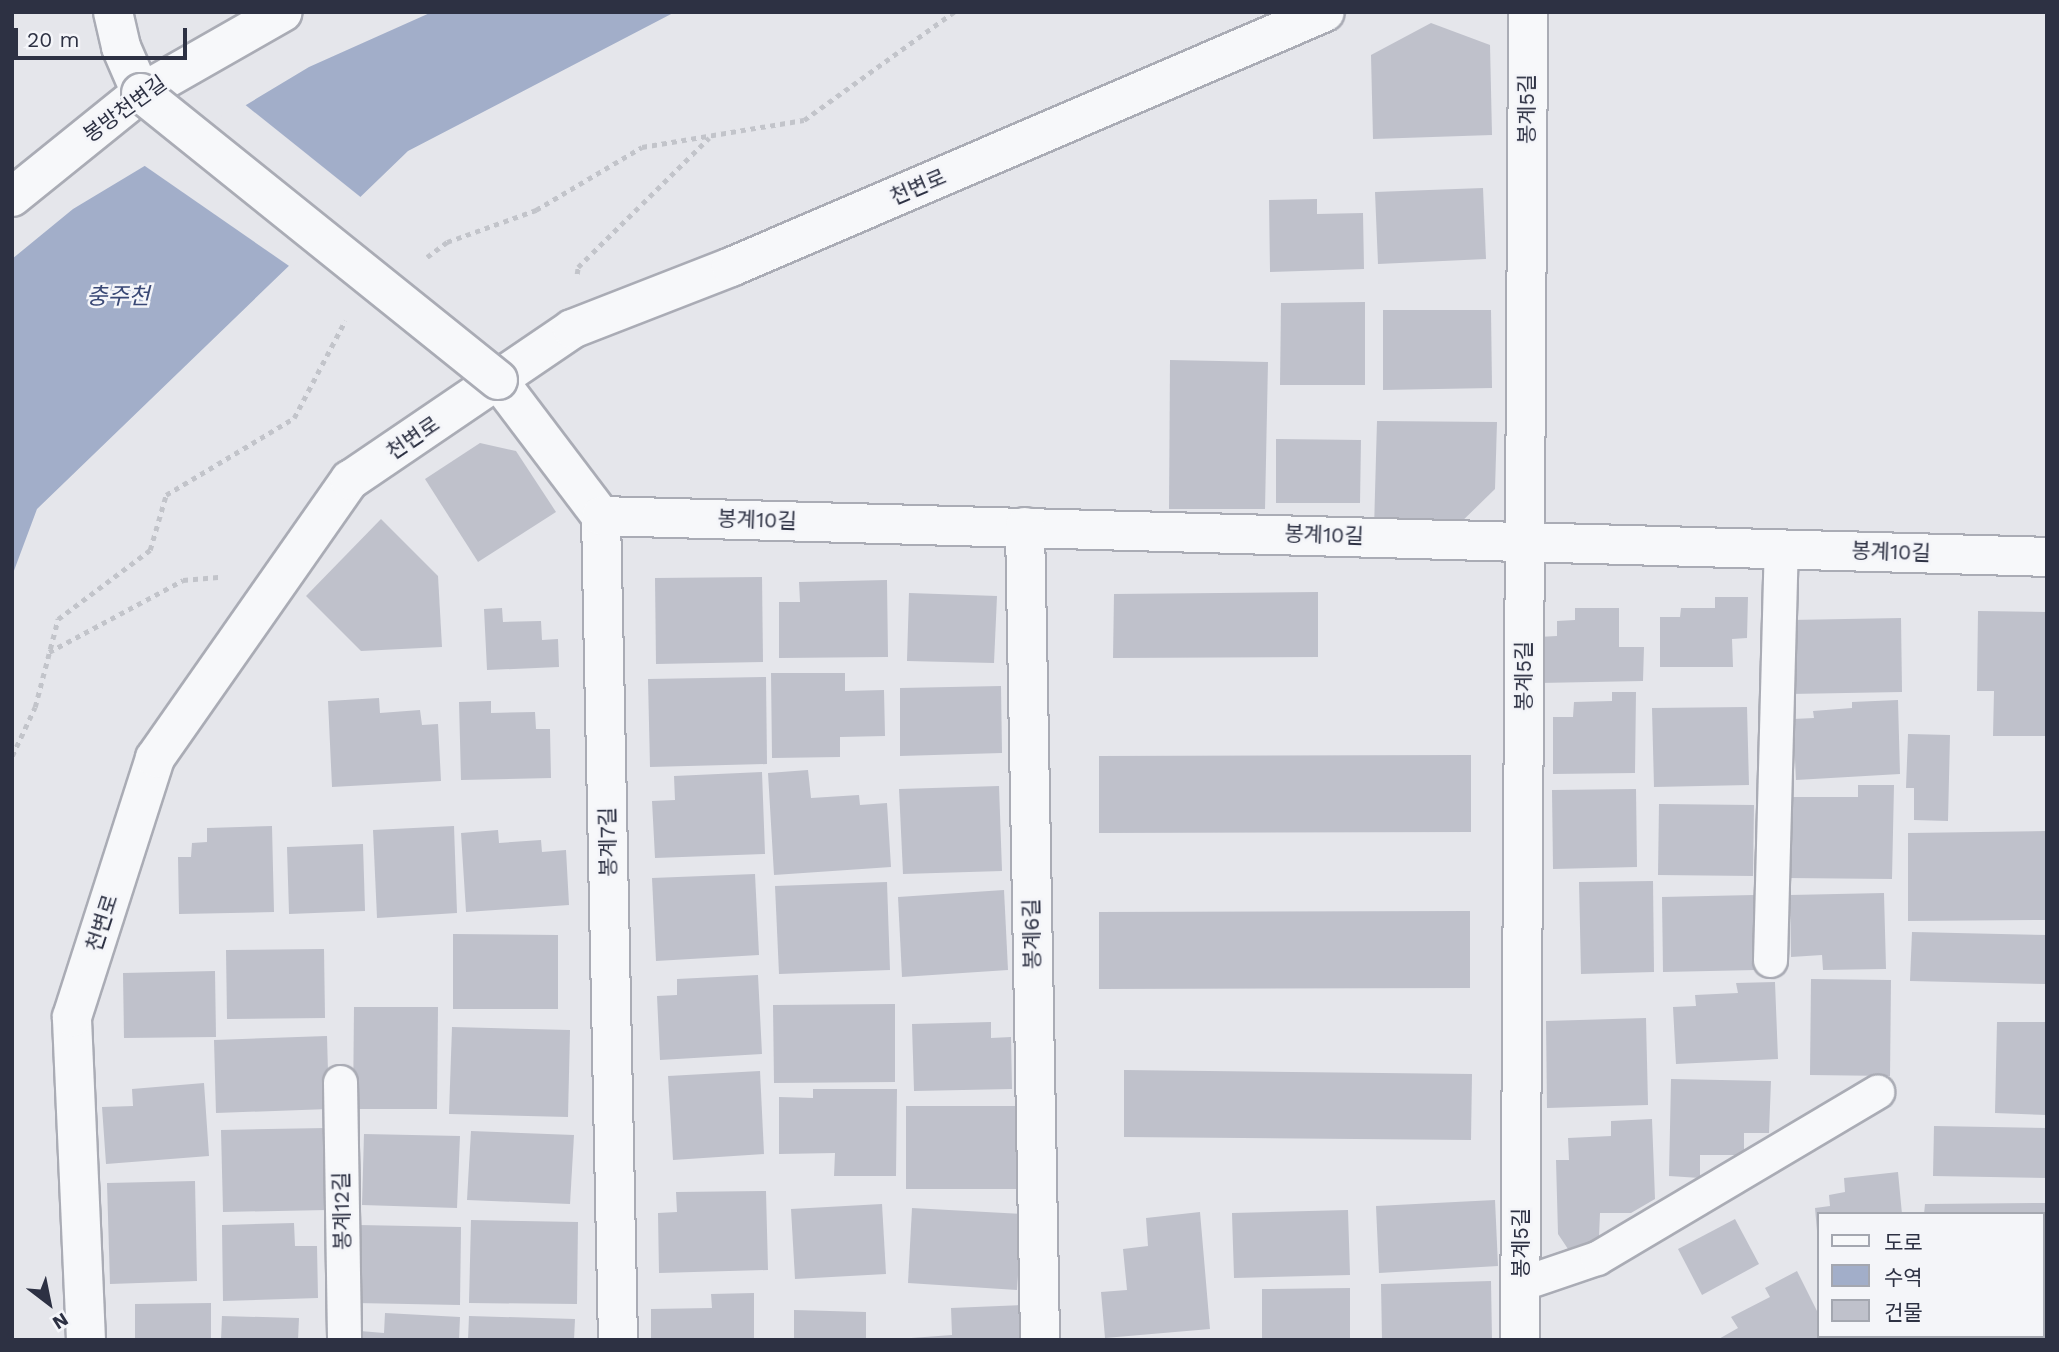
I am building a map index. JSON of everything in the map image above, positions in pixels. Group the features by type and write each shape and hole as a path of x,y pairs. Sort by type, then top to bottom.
{"street":[{"path":"113,12 121,47 141,93 498,380 601,516"},
{"name":"봉방천변길","path":"12,197 141,93 282,12"},
{"name":"천변로","path":"86,1340 72,1017 155,758 350,480 572,329 731,267 1325,12"},
{"name":"봉계5길","path":"1520,1340 1528,12"},
{"name":"봉계10길","path":"601,516 2047,557"},
{"name":"봉계7길","path":"601,516 618,1340"},
{"name":"봉계6길","path":"1025,527 1040,1340"}],"lane":[{"path":"1770,960 1781,548"},
{"name":"봉계12길","path":"340,1082 344,1340"},
{"path":"1520,1284 1597,1258 1877,1092"}],"path":[{"path":"572,329 578,267 710,138"},
{"path":"49,652 184,580 285,573"}],"water":[{"name":"충주천","path":"432,12 675,12 408,151 37,509 12,576 12,259 73,209 309,67"}],"pier":[{"path":"243,103 363,199 292,268 142,164"}],"building":[{"path":"1431,23 1490,45 1492,135 1373,139 1371,55"},
{"path":"1483,188 1486,259 1378,264 1375,192"},
{"path":"1317,199 1317,214 1363,213 1364,269 1270,272 1269,200"},
{"path":"1365,302 1365,385 1280,385 1281,303"},
{"path":"1383,310 1491,310 1492,388 1383,390"},
{"path":"1170,360 1268,362 1265,509 1169,509"},
{"path":"1377,421 1497,422 1495,489 1453,530 1374,529"},
{"path":"1276,439 1361,440 1360,503 1276,503"},
{"path":"480,443 516,451 556,512 478,562 425,479"},
{"path":"381,519 438,576 442,647 361,651 306,596"},
{"path":"762,577 763,662 656,664 655,578"},
{"path":"887,580 888,657 779,658 779,602 800,602 799,582"},
{"path":"1318,592 1318,657 1113,658 1114,594"},
{"path":"909,593 997,596 994,663 907,661"},
{"path":"1715,597 1748,597 1747,638 1732,639 1733,667 1660,667 1660,617 1680,617 1681,608 1715,608"},
{"path":"502,608 503,622 541,621 542,640 558,639 559,667 487,670 484,609"},
{"path":"1575,608 1619,608 1619,647 1644,647 1643,681 1539,683 1538,637 1557,636 1557,621 1575,620"},
{"path":"1978,611 2047,612 2047,736 1993,736 1994,691 1977,691"},
{"path":"1901,618 1902,692 1790,694 1790,620"},
{"path":"771,673 845,673 845,691 884,690 885,736 840,737 840,757 772,758"},
{"path":"766,677 767,764 650,767 648,679"},
{"path":"1001,686 1002,753 900,756 900,688"},
{"path":"1612,692 1636,692 1635,773 1553,774 1553,717 1573,717 1574,702 1612,701"},
{"path":"379,698 380,713 420,710 422,725 438,724 441,781 332,787 328,701"},
{"path":"1898,700 1900,774 1796,780 1793,719 1814,718 1813,711 1852,708 1852,702"},
{"path":"491,701 491,713 535,712 536,729 550,729 551,778 461,780 459,702"},
{"path":"1747,707 1749,785 1654,787 1652,708"},
{"path":"1908,734 1950,735 1948,821 1914,820 1914,788 1906,788"},
{"path":"1471,755 1471,832 1099,833 1099,756"},
{"path":"808,770 811,798 859,795 860,805 887,803 891,867 774,875 768,773"},
{"path":"762,772 765,854 655,858 652,801 675,800 674,776"},
{"path":"1858,785 1894,785 1892,879 1787,878 1788,797 1858,797"},
{"path":"999,786 1002,871 903,874 899,789"},
{"path":"1636,789 1637,867 1553,869 1552,790"},
{"path":"1659,804 1754,805 1753,876 1658,875"},
{"path":"272,826 274,912 179,914 178,857 191,857 192,843 207,842 207,828"},
{"path":"454,826 457,913 377,918 373,830"},
{"path":"498,830 499,843 541,840 542,852 566,850 569,905 466,912 461,833"},
{"path":"2047,831 2047,920 1908,921 1908,833"},
{"path":"363,844 365,911 289,914 287,847"},
{"path":"755,874 759,955 656,961 652,878"},
{"path":"1653,881 1654,972 1581,974 1579,882"},
{"path":"887,882 890,970 779,974 775,886"},
{"path":"1004,890 1008,970 902,977 898,897"},
{"path":"1884,893 1886,969 1823,970 1822,955 1791,957 1790,895"},
{"path":"1754,895 1756,970 1663,972 1662,897"},
{"path":"1470,911 1470,988 1099,989 1099,912"},
{"path":"1912,932 2047,935 2047,984 1910,981"},
{"path":"453,934 558,935 558,1009 453,1009"},
{"path":"324,949 325,1018 227,1019 226,950"},
{"path":"215,971 216,1037 124,1038 123,973"},
{"path":"758,975 762,1054 660,1060 657,996 677,995 677,979"},
{"path":"1811,979 1891,980 1890,1076 1810,1075"},
{"path":"1775,982 1778,1059 1676,1064 1673,1007 1696,1006 1695,995 1738,993 1736,983"},
{"path":"895,1004 895,1082 774,1083 773,1005"},
{"path":"354,1007 438,1007 437,1109 353,1109"},
{"path":"1646,1018 1648,1105 1547,1108 1546,1021"},
{"path":"991,1022 991,1038 1011,1037 1012,1089 914,1091 912,1024"},
{"path":"1997,1022 2047,1022 2047,1115 1995,1113"},
{"path":"452,1027 570,1030 568,1117 449,1114"},
{"path":"327,1036 329,1109 216,1113 214,1040"},
{"path":"1124,1070 1472,1074 1471,1140 1124,1137"},
{"path":"760,1071 764,1154 673,1160 668,1076"},
{"path":"1671,1079 1771,1081 1769,1133 1744,1133 1744,1155 1700,1155 1700,1178 1669,1176"},
{"path":"204,1083 209,1156 106,1164 102,1107 133,1106 132,1089"},
{"path":"813,1089 897,1089 896,1176 834,1176 835,1153 779,1154 779,1097 813,1098"},
{"path":"906,1106 1019,1106 1019,1189 906,1189"},
{"path":"1652,1119 1655,1199 1631,1213 1600,1213 1599,1237 1572,1255 1558,1234 1556,1160 1569,1160 1568,1138 1611,1136 1611,1121"},
{"path":"1934,1126 2047,1128 2047,1178 1933,1176"},
{"path":"326,1128 327,1210 223,1212 221,1130"},
{"path":"471,1131 574,1135 570,1204 467,1200"},
{"path":"364,1134 460,1136 457,1208 362,1205"},
{"path":"1898,1172 1902,1212 1818,1212 1817,1231 1815,1208 1830,1206 1829,1195 1845,1192 1844,1178"},
{"path":"195,1181 197,1281 110,1284 107,1183"},
{"path":"766,1191 768,1270 659,1273 658,1213 677,1212 676,1192"},
{"path":"1495,1200 1498,1266 1379,1273 1376,1206"},
{"path":"2047,1203 2047,1301 2045,1212 1924,1212 1925,1204"},
{"path":"882,1204 886,1274 795,1279 791,1209"},
{"path":"912,1208 1022,1214 1017,1290 908,1283"},
{"path":"1348,1210 1350,1275 1234,1278 1232,1213"},
{"path":"1200,1212 1210,1329 1105,1338 1101,1292 1127,1290 1123,1249 1148,1246 1146,1218"},
{"path":"1735,1219 1759,1264 1702,1295 1678,1249"},
{"path":"471,1220 578,1222 577,1304 469,1303"},
{"path":"294,1223 295,1246 317,1246 318,1298 223,1301 222,1225"},
{"path":"359,1225 461,1227 460,1305 356,1303"},
{"path":"1797,1271 1818,1313 1818,1338 1832,1340 1717,1340 1738,1328 1731,1317 1770,1297 1765,1288"},
{"path":"1491,1281 1492,1340 1382,1340 1381,1284"},
{"path":"1350,1288 1350,1340 1262,1340 1262,1289"},
{"path":"754,1293 754,1340 651,1340 651,1309 712,1308 711,1294"},
{"path":"211,1303 211,1340 135,1340 135,1304"},
{"path":"1021,1305 1022,1340 884,1340 952,1335 951,1308"},
{"path":"794,1310 866,1312 866,1340 794,1340"},
{"path":"385,1313 460,1317 459,1340 359,1340 360,1331 384,1333"},
{"path":"222,1316 299,1318 298,1340 221,1340"},
{"path":"469,1316 575,1319 574,1340 468,1340"},
{"path":"2045,1332 2047,1340 2012,1340 2045,1338"}]}
